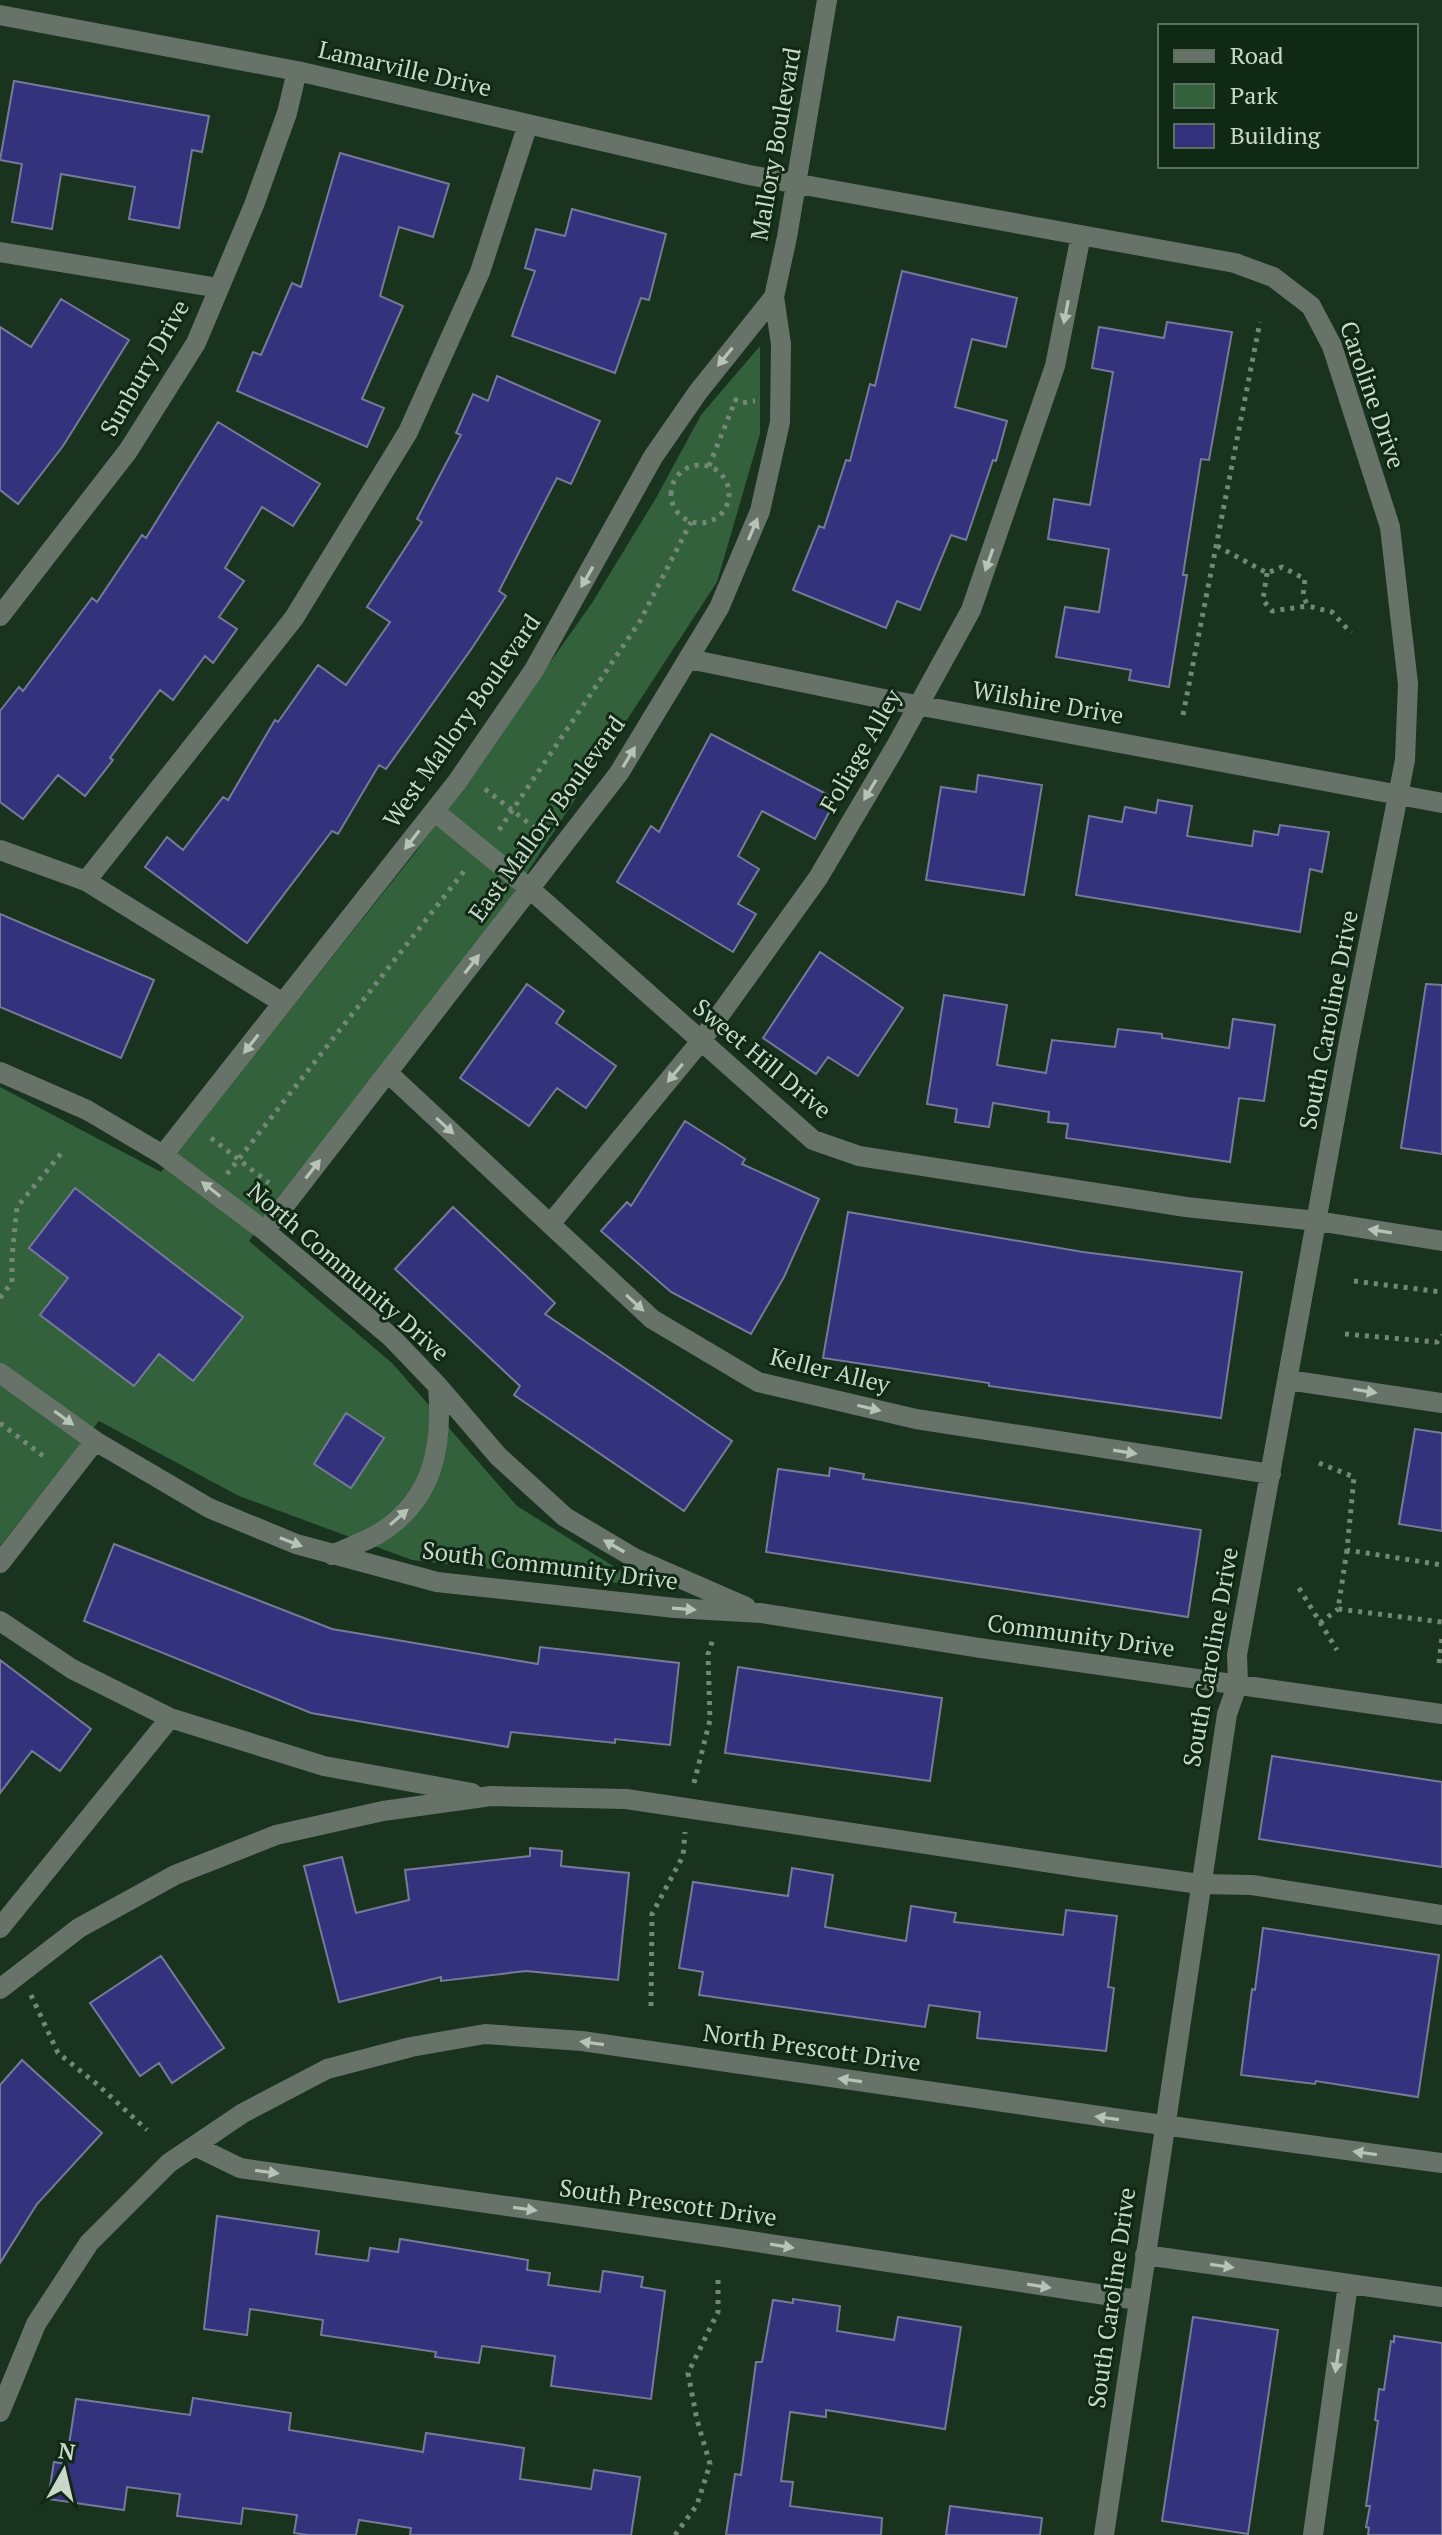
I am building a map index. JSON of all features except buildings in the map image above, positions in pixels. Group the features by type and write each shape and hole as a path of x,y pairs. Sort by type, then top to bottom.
{"street":[{"name":"Mallory Boulevard","path":"774,297 827,0"},
{"name":"Lamarville Drive","path":"0,15 297,71 796,184"},
{"name":"Sunbury Drive","path":"0,616 128,451 196,343 269,166 297,71"},
{"path":"86,881 294,618 408,432 480,272 528,124"},
{"name":"Caroline Drive","path":"796,184 1235,263 1273,277 1311,306 1332,346 1390,527 1408,684 1405,760 1399,794"},
{"name":"Foliage Alley","path":"551,1223 701,1041 818,878 971,610 1055,366 1081,235"},
{"path":"0,252 219,288"},
{"name":"East Mallory Boulevard","path":"265,1231 619,773 719,608 760,511 780,422 781,344 774,297"},
{"name":"West Mallory Boulevard","path":"163,1155 434,811 534,670 653,457 698,392 774,297"},
{"name":"Wilshire Drive","path":"689,659 1442,803"},
{"name":"South Caroline Drive","path":"1104,2535 1227,1714 1238,1683 1237,1655 1349,1041 1399,794"},
{"name":"Sweet Hill Drive","path":"434,811 530,889 813,1140 859,1156 1186,1207 1317,1221 1442,1241"},
{"path":"0,850 86,881 283,1003"},
{"name":"North Community Drive","path":"0,1072 87,1110 163,1155 265,1231 391,1337 498,1456 565,1517 636,1559 761,1613"},
{"name":"Keller Alley","path":"388,1073 652,1319 758,1382 916,1419 1271,1474"},
{"name":"South Community Drive","path":"0,1373 95,1441 209,1508 296,1544 437,1582 675,1608 761,1613"},
{"path":"1288,1380 1442,1403"},
{"path":"332,1555 379,1534 408,1511 427,1484 437,1449 441,1418 438,1386"},
{"path":"0,1563 95,1441"},
{"name":"Community Drive","path":"761,1613 980,1648 1442,1714"},
{"path":"0,1621 72,1669 170,1718 324,1766 491,1796 626,1799 1200,1884 1252,1885 1442,1915"},
{"path":"0,1928 170,1718"},
{"path":"0,1989 79,1928 175,1875 276,1835 383,1811 491,1796"},
{"name":"North Prescott Drive","path":"0,2412 36,2324 89,2243 169,2163 243,2113 327,2069 411,2047 485,2034 582,2041 1164,2126 1442,2163"},
{"name":"South Prescott Drive","path":"195,2146 240,2168 1138,2300"},
{"path":"1145,2255 1442,2297"},
{"path":"1313,2535 1348,2284"}],"path":[{"path":"1183,715 1260,322"},
{"path":"728,395 742,403 760,400"},
{"path":"709,466 736,399"},
{"path":"709,466 724,477 730,494 729,503 718,518 701,524 691,522 682,517 671,500 674,480 689,467 709,466"},
{"path":"498,832 640,621 691,522"},
{"path":"1217,546 1267,573"},
{"path":"1267,573 1282,567 1305,579 1303,596 1308,606"},
{"path":"1267,573 1263,600 1272,611 1308,606 1332,612 1351,633"},
{"path":"481,786 542,833"},
{"path":"226,1175 469,866"},
{"path":"204,1132 271,1185"},
{"path":"0,1298 12,1282 17,1207 64,1150"},
{"path":"1354,1281 1442,1292"},
{"path":"1345,1334 1437,1342 1442,1335"},
{"path":"0,1423 51,1462"},
{"path":"1319,1463 1354,1477 1338,1609 1320,1623"},
{"path":"1347,1550 1442,1565"},
{"path":"1299,1588 1337,1650"},
{"path":"1338,1609 1442,1622"},
{"path":"1439,1663 1442,1637"},
{"path":"29,1990 58,2053 147,2130"},
{"path":"675,2535 697,2505 710,2464 688,2373 718,2312 718,2276"}],"green space":[{"path":"760,346 760,434 717,582 508,902 249,1241 393,1364 517,1506 645,1586 412,1560 239,1496 99,1421 0,1546 0,1087 161,1172 415,853 592,603 656,498 701,415"}]}
